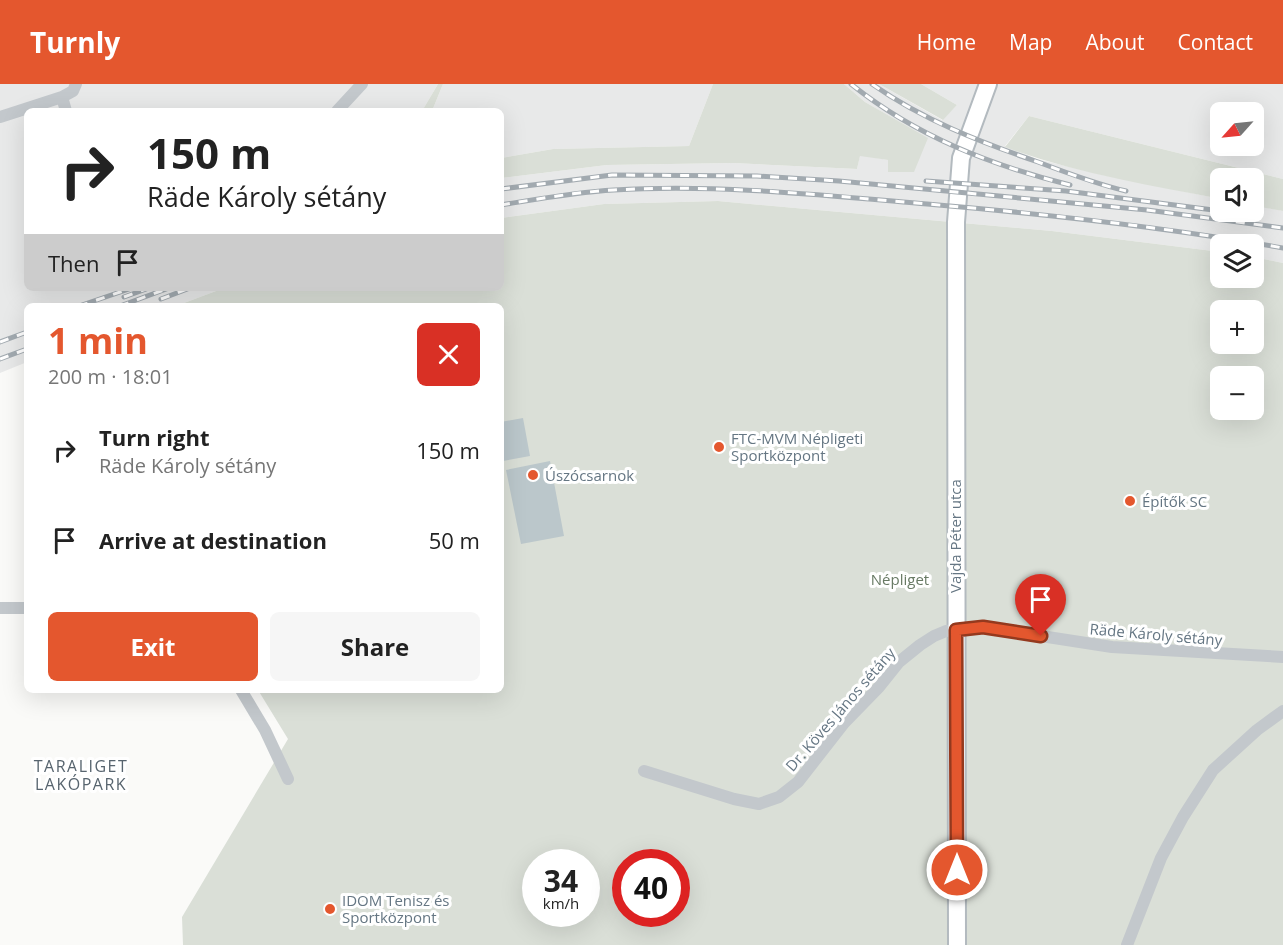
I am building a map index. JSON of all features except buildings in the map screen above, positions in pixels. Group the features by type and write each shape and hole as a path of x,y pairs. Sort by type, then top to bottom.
{"street":[{"path":"28,108 62,97 73,91 76,84"},
{"path":"340,108 362,84"},
{"name":"Vajda Péter utca","path":"957,945 956,222 961,158 988,84"},
{"path":"62,97 65,108"},
{"path":"0,117 24,109"},
{"path":"0,608 24,608"},
{"name":"Räde Károly sétány","path":"956,630 983,627 1112,647 1283,657"},
{"name":"Dr. Köves János sétány","path":"644,771 759,804 779,797 798,782 844,723 909,653 941,632 956,630"},
{"path":"243,693 265,730 288,779"},
{"path":"1127,945 1161,858 1183,817 1213,770 1257,730 1283,711"}],"shaded area":[{"path":"0,84 438,84 424,108 24,108 24,291 216,291 184,303 24,303 24,363 0,373"},
{"path":"443,84 713,84 689,146 553,149 504,157 504,108 433,108"},
{"path":"844,84 879,84 942,120 957,105 921,84 1283,84 1283,179 1264,174 1264,168 1239,168 1029,116 1005,146 1037,159 1210,197 1210,222 1264,222 1264,207 1283,211 1283,263 1264,259 1264,234 1210,234 1210,251 1052,231 718,201 604,204 504,218 504,178 607,165 733,163 857,169 860,155 888,160 888,171 927,138 865,102"},
{"path":"523,418 530,456 504,461 504,421"},
{"path":"550,461 564,536 521,544 506,470"}],"green space":[{"path":"438,84 443,84 433,108 424,108"},
{"path":"713,84 844,84 865,102 928,138 914,172 888,172 888,160 860,156 857,169 733,163 607,165 504,178 504,157 553,149 689,146"},
{"path":"879,84 921,84 957,105 943,120"},
{"path":"1029,116 1239,168 1210,168 1210,197 1085,171 1005,147"},
{"path":"1264,174 1283,179 1283,211 1264,208"},
{"name":"Népliget","path":"718,201 1052,231 1210,251 1210,288 1264,288 1264,259 1283,263 1283,945 183,945 182,917 288,739 260,693 504,693 504,303 184,303 216,291 504,291 504,218 604,204"}],"railway":[{"path":"851,84 901,119 928,134 983,158 1070,185"},
{"path":"872,84 911,109 973,138 1082,178 1126,191"},
{"path":"504,189 612,175 757,176 839,181 1147,210 1283,228"},
{"path":"926,181 1066,191 1210,210"},
{"path":"504,205 614,190 692,188 770,191 1061,217 1150,227 1283,248"},
{"path":"88,303 123,291"},
{"path":"124,297 141,291"},
{"path":"128,303 161,291"},
{"path":"161,299 182,291"},
{"path":"0,342 24,333"},
{"path":"0,359 24,350"}],"place":[{"name":"FTC-MVM Népligeti Sportközpont","path":"719,447"},
{"name":"Úszócsarnok","path":"533,475"},
{"name":"Építők SC","path":"1130,501"},
{"name":"IDOM Tenisz és Sportközpont","path":"330,909"}],"district":[{"name":"TARALIGET LAKÓPARK","path":"81,775"}],"route":[{"path":"957,870 956,630 983,627 1041,636"}]}
